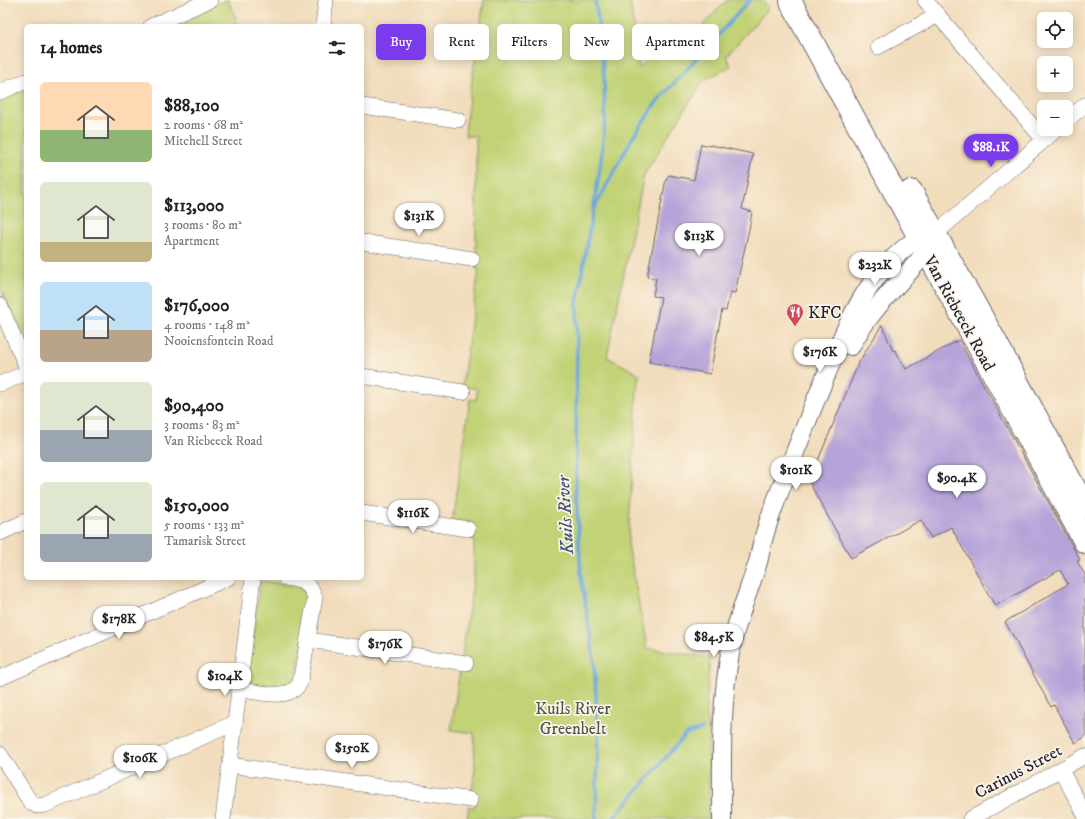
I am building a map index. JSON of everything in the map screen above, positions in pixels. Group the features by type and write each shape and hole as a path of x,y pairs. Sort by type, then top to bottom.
{"main road":[{"name":"Van Riebeeck Road","path":"791,0 932,237 1083,500"},
{"name":"Van Riebeeck Road","path":"804,0 932,237 1085,542"}],"street":[{"path":"156,24 210,0"},
{"path":"323,24 326,0"},
{"path":"925,0 1044,140"},
{"path":"878,47 938,15"},
{"path":"0,92 24,82"},
{"path":"1073,115 1085,105"},
{"path":"364,106 458,120"},
{"path":"722,819 722,758 726,675 738,617 758,561 762,540 793,456 833,358 853,316 864,294 893,257 907,245 932,237 1049,136"},
{"path":"364,242 472,259"},
{"path":"0,306 24,361"},
{"path":"0,384 24,374"},
{"path":"364,376 463,392"},
{"path":"364,513 468,529"},
{"path":"0,533 24,522"},
{"path":"0,678 223,580"},
{"path":"223,819 253,580"},
{"path":"239,689 285,695 295,690 302,679 314,603 314,593 308,584 294,580"},
{"path":"308,640 466,663"},
{"path":"0,754 31,803 37,806 45,805 235,723"},
{"name":"Carinus Street","path":"970,819 1085,756"},
{"path":"230,765 471,800"},
{"path":"1061,770 1085,815"}],"green space":[{"path":"228,0 238,24 171,24"},
{"name":"Kuils River Greenbelt","path":"484,0 630,0 633,24 632,60 638,60 639,68 648,60 719,60 719,24 704,24 727,0 762,0 769,8 726,56 731,66 703,81 644,175 607,357 639,374 628,544 647,648 710,658 706,707 709,735 709,819 467,819 469,806 474,808 476,795 471,795 475,770 474,733 451,730 474,575 474,538 472,523 452,521 470,399 476,400 477,389 462,386 479,269 476,269 476,136 465,136 475,60 489,60 489,24 480,24"},
{"path":"24,89 24,342 0,287 0,99"},
{"path":"263,581 301,587 309,599 296,680 280,689 249,684 247,682 260,582"}],"building":[{"path":"701,144 753,154 742,209 752,212 749,229 735,293 730,292 726,311 722,310 710,374 649,362 661,297 653,296 656,278 647,277 666,179 669,175 694,180"},
{"path":"882,325 893,351 895,350 906,369 959,340 1080,560 1077,561 1085,575 1085,737 1075,743 1054,705 1051,707 1005,622 1068,584 1060,570 995,606 951,527 931,538 921,520 851,558 809,482 859,362"}],"waterway":[{"name":"Kuils River","path":"595,0 604,77 605,123 600,168 577,303 576,490 581,576 594,660 598,735 596,819"},
{"path":"595,207 631,140 656,103 750,0"},
{"path":"613,819 686,734 703,729"}],"place":[{"name":"KFC","path":"795,327"}]}
